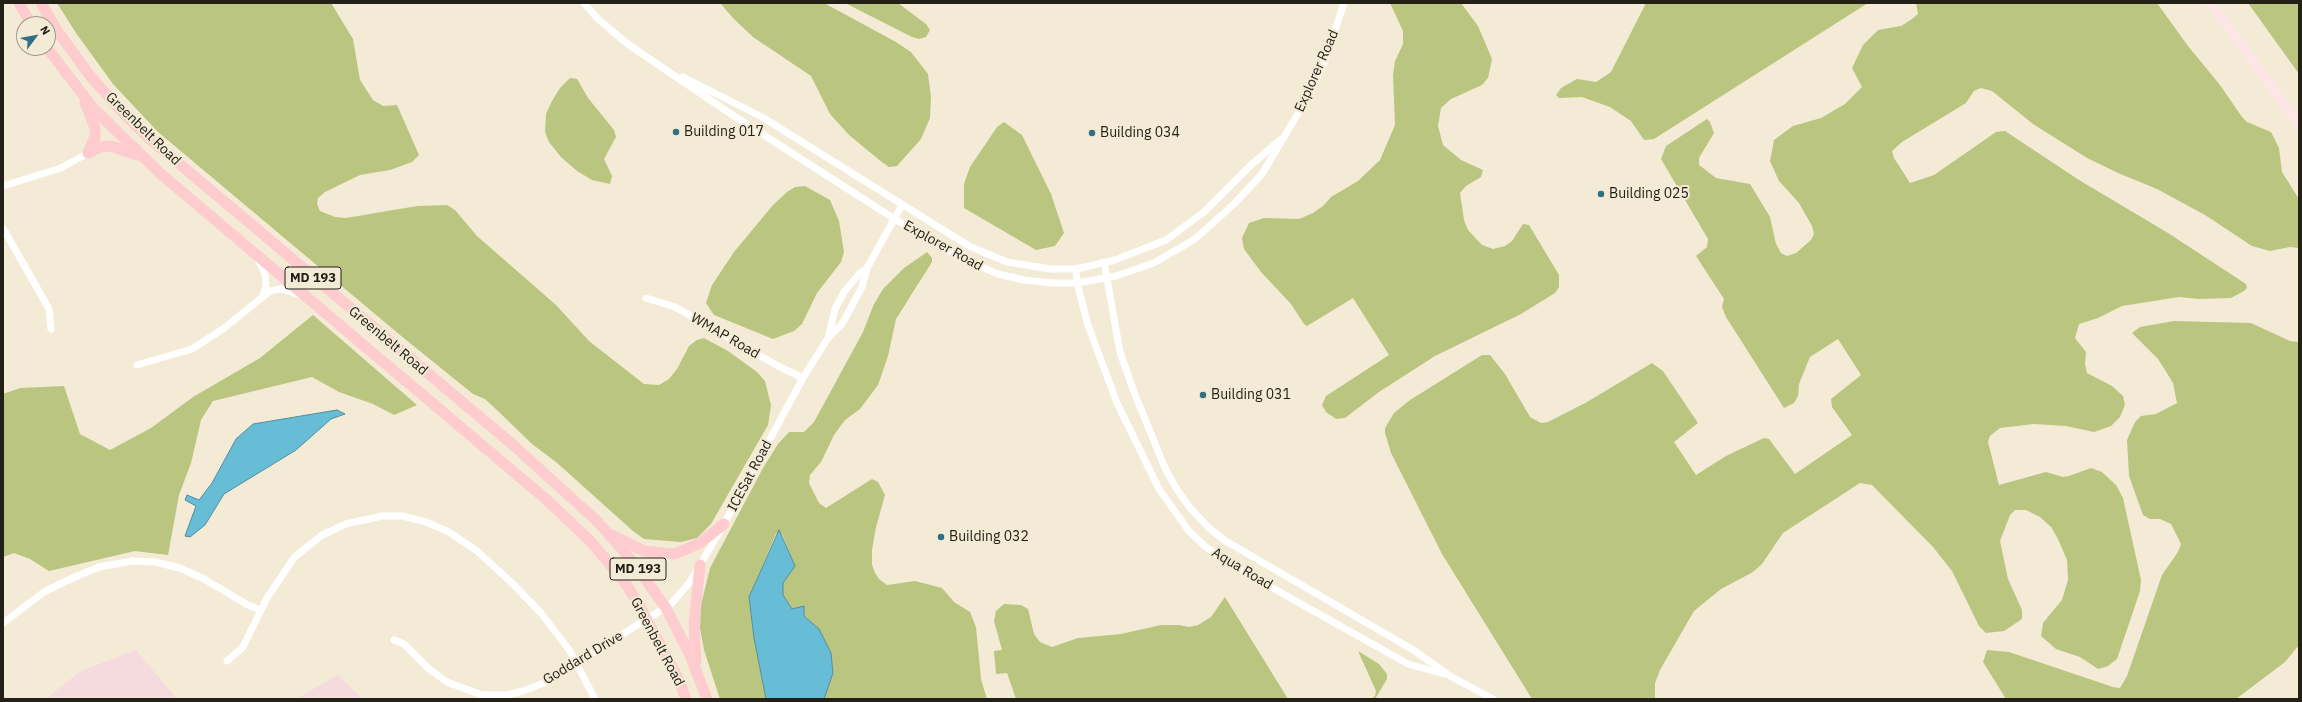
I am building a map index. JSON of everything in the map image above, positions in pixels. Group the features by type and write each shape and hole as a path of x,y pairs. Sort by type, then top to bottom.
{"main road":[{"path":"20,3 27,16"},
{"name":"Greenbelt Road","path":"41,3 58,32 77,58 121,110 150,139 512,444 577,502 606,532 632,561 666,608 696,671 707,699"},
{"path":"2211,3 2299,125"},
{"name":"Greenbelt Road","path":"53,56 83,96 142,156 256,255 547,500 592,543 626,584 679,680 686,699"},
{"path":"83,96 95,128 95,137 88,153"},
{"path":"88,153 101,147 111,146 142,156"},
{"path":"241,242 253,227"},
{"path":"606,532 644,551 675,554 700,543 724,524"},
{"path":"696,671 694,624 700,566"}],"street":[{"name":"Explorer Road","path":"584,3 614,33 728,112 893,218 978,267 1024,280 1077,283 1107,278 1154,263 1195,238 1234,204 1262,174 1309,96 1325,60 1344,3"},
{"name":"Explorer Road","path":"661,66 762,118 968,246 988,256 1027,266 1076,269 1142,251 1166,240 1204,212 1252,164 1285,136"},
{"path":"3,186 61,168 88,153"},
{"name":"ICESat Road","path":"666,608 682,592 700,566 803,378 828,338 847,316 862,287 867,268 893,218 902,205"},
{"path":"3,228 49,309 51,329"},
{"path":"256,255 265,274 266,286 263,296"},
{"name":"Aqua Road","path":"1104,262 1118,345 1134,392 1165,468 1176,488 1190,508 1208,527 1224,540 1416,651 1450,676 1493,699"},
{"name":"ICESat Road","path":"828,338 834,309 844,292 860,273 867,268"},
{"name":"Aqua Road","path":"1076,269 1077,283 1094,343 1117,403 1160,489 1189,531 1206,547 1230,564 1408,664 1450,676"},
{"path":"137,365 192,349 223,329 270,291 281,289 308,299"},
{"name":"WMAP Road","path":"646,298 675,307 778,366 803,378"},
{"path":"227,661 239,651 246,642 261,610 294,558 322,535 339,527 365,519 382,516 403,516 438,526 477,551 537,608 578,663 595,699"},
{"path":"3,623 44,592 77,576 99,567 132,561 155,562 180,568 204,578 242,602 261,610"},
{"name":"Goddard Drive","path":"394,640 404,644 429,669 446,682 482,697 498,696 523,692 546,682 666,608"}],"shaded area":[{"path":"136,650 177,699 45,699 81,671"},
{"path":"338,675 362,699 296,699"}],"green space":[{"path":"57,3 331,3 353,39 360,80 373,100 383,106 397,105 419,155 412,162 390,170 360,175 325,192 318,198 317,204 320,211 335,217 346,218 417,206 447,205 455,210 477,236 556,305 589,341 644,384 659,385 669,379 677,369 689,346 697,340 704,338 728,351 757,372 765,381 771,405 768,425 711,524 697,538 681,542 644,539 633,531 556,462 532,444 485,399 473,394 400,335 158,132 113,84 76,33"},
{"path":"720,3 824,3 896,42 911,52 928,74 931,97 930,118 921,139 897,166 889,167 883,163 849,135 830,114 811,76 753,37"},
{"path":"845,3 898,3 926,24 930,30 926,37 919,39 912,37"},
{"path":"1390,3 1461,3 1478,26 1492,59 1488,78 1482,85 1451,99 1441,108 1438,126 1443,145 1461,160 1483,170 1481,177 1466,186 1460,193 1464,220 1468,230 1482,245 1493,249 1505,246 1512,241 1523,224 1529,225 1559,275 1559,287 1555,293 1521,314 1435,356 1379,392 1345,418 1336,419 1326,412 1322,405 1326,396 1389,355 1353,298 1307,326 1304,324 1291,304 1261,272 1244,249 1242,238 1249,223 1264,218 1299,219 1313,213 1323,206 1331,197 1358,181 1380,160 1395,125 1393,75 1395,61 1403,44 1403,31"},
{"path":"1646,3 1868,3 1654,139 1644,140 1631,121 1610,107 1582,97 1559,98 1556,95 1561,88 1577,79 1596,82 1611,72"},
{"path":"1916,3 2157,3 2188,46 2220,85 2242,117 2247,122 2271,132 2279,148 2282,172 2299,199 2299,248 2290,247 2270,251 2252,246 2205,215 2157,189 2087,158 2033,124 1992,91 1981,88 1974,91 1966,103 1902,142 1892,151 1894,158 1910,183 1934,175 1996,132 2005,131 2079,180 2168,233 2246,284 2247,288 2244,291 2231,298 2199,299 2179,297 2122,306 2098,318 2079,324 2075,338 2086,352 2085,364 2087,373 2112,386 2123,396 2125,405 2120,417 2111,426 2094,432 2066,426 2034,424 2000,428 1990,436 1988,442 1999,485 2046,472 2063,477 2091,468 2102,472 2116,485 2123,498 2141,580 2140,591 2117,659 2108,666 2098,669 2080,657 2056,649 2041,636 2043,623 2062,600 2068,580 2067,560 2058,539 2051,527 2040,517 2026,510 2015,510 2010,515 2000,541 2008,579 2022,610 2022,619 2004,631 1986,633 1979,626 1952,571 1933,547 1872,485 1860,483 1783,533 1762,564 1753,572 1721,589 1694,611 1660,670 1655,683 1655,699 1532,699 1442,554 1391,453 1385,428 1394,413 1410,400 1482,355 1490,355 1505,374 1530,417 1541,423 1548,422 1587,402 1652,363 1663,371 1698,423 1674,442 1696,475 1726,456 1764,438 1769,439 1795,474 1852,435 1832,407 1831,399 1861,375 1838,339 1810,357 1799,384 1798,396 1794,403 1784,408 1726,317 1722,307 1724,299 1696,256 1707,247 1708,239 1661,159 1666,146 1707,119 1710,122 1714,133 1699,158 1699,165 1716,178 1750,184 1770,217 1776,244 1781,253 1787,256 1796,253 1811,240 1814,234 1812,226 1799,203 1779,181 1770,161 1774,140 1793,126 1821,118 1845,104 1862,87 1852,68 1863,45 1878,30 1901,26 1912,19 1918,14"},
{"path":"2248,3 2299,3 2299,74"},
{"path":"570,78 577,79 588,98 614,130 616,137 604,159 612,176 610,184 592,180 577,171 561,157 549,142 545,132 546,114 552,101 560,88"},
{"path":"1004,122 1022,135 1051,194 1064,233 1055,246 1036,250 964,208 964,184 970,167 997,127"},
{"path":"805,186 830,200 839,221 844,252 841,262 817,293 802,324 794,331 773,339 714,315 706,303 712,285 734,252 773,205 795,187"},
{"path":"927,252 932,258 932,262 896,319 888,356 878,385 860,409 845,420 834,435 821,462 810,475 809,483 819,503 826,508 872,479 878,482 885,495 876,527 872,550 872,565 875,573 879,579 887,585 915,581 942,588 954,602 970,612 976,627 981,679 987,699 824,699 833,673 831,653 819,629 804,616 804,607 792,609 783,595 783,583 794,564 782,534 776,534 749,597 754,638 766,699 720,699 704,650 700,628 701,605 710,568 763,468 778,444 789,432 804,432 814,422 863,332 874,304 883,289 904,268"},
{"path":"313,315 417,405 394,415 373,404 339,392 312,377 213,401 201,420 191,463 179,495 168,555 135,551 49,571 30,559 14,553 3,557 3,394 20,388 64,386 80,434 110,450 151,428 193,397 260,358"},
{"path":"2174,321 2251,323 2290,341 2299,342 2299,645 2285,662 2236,699 2006,699 1983,662 1987,650 2009,652 2113,687 2120,688 2127,676 2162,575 2178,552 2181,544 2171,524 2160,519 2150,519 2143,515 2129,476 2127,440 2135,422 2141,416 2156,414 2177,403 2173,383 2158,359 2132,333 2140,327"},
{"path":"1225,597 1288,699 1016,699 1007,673 996,674 994,651 1002,650 994,621 996,611 1004,604 1021,605 1028,609 1034,634 1040,642 1052,647 1078,638 1121,634 1161,625 1179,625 1189,627 1198,625 1211,617"},
{"path":"1358,651 1379,664 1387,674 1387,679 1375,699 1371,699 1375,696 1376,691"}],"water":[{"path":"337,410 345,414 331,419 296,450 224,494 205,525 190,537 185,536 196,506 185,500 187,495 199,500 212,483 236,439 253,424"},
{"path":"779,530 795,566 783,583 783,595 792,609 804,606 804,616 819,629 831,653 833,673 824,699 766,699 754,638 749,597"}],"place":[{"name":"Building 017","path":"676,132"},
{"name":"Building 034","path":"1092,133"},
{"name":"Building 025","path":"1601,194"},
{"name":"Building 031","path":"1203,395"},
{"name":"Building 032","path":"941,537"}]}
